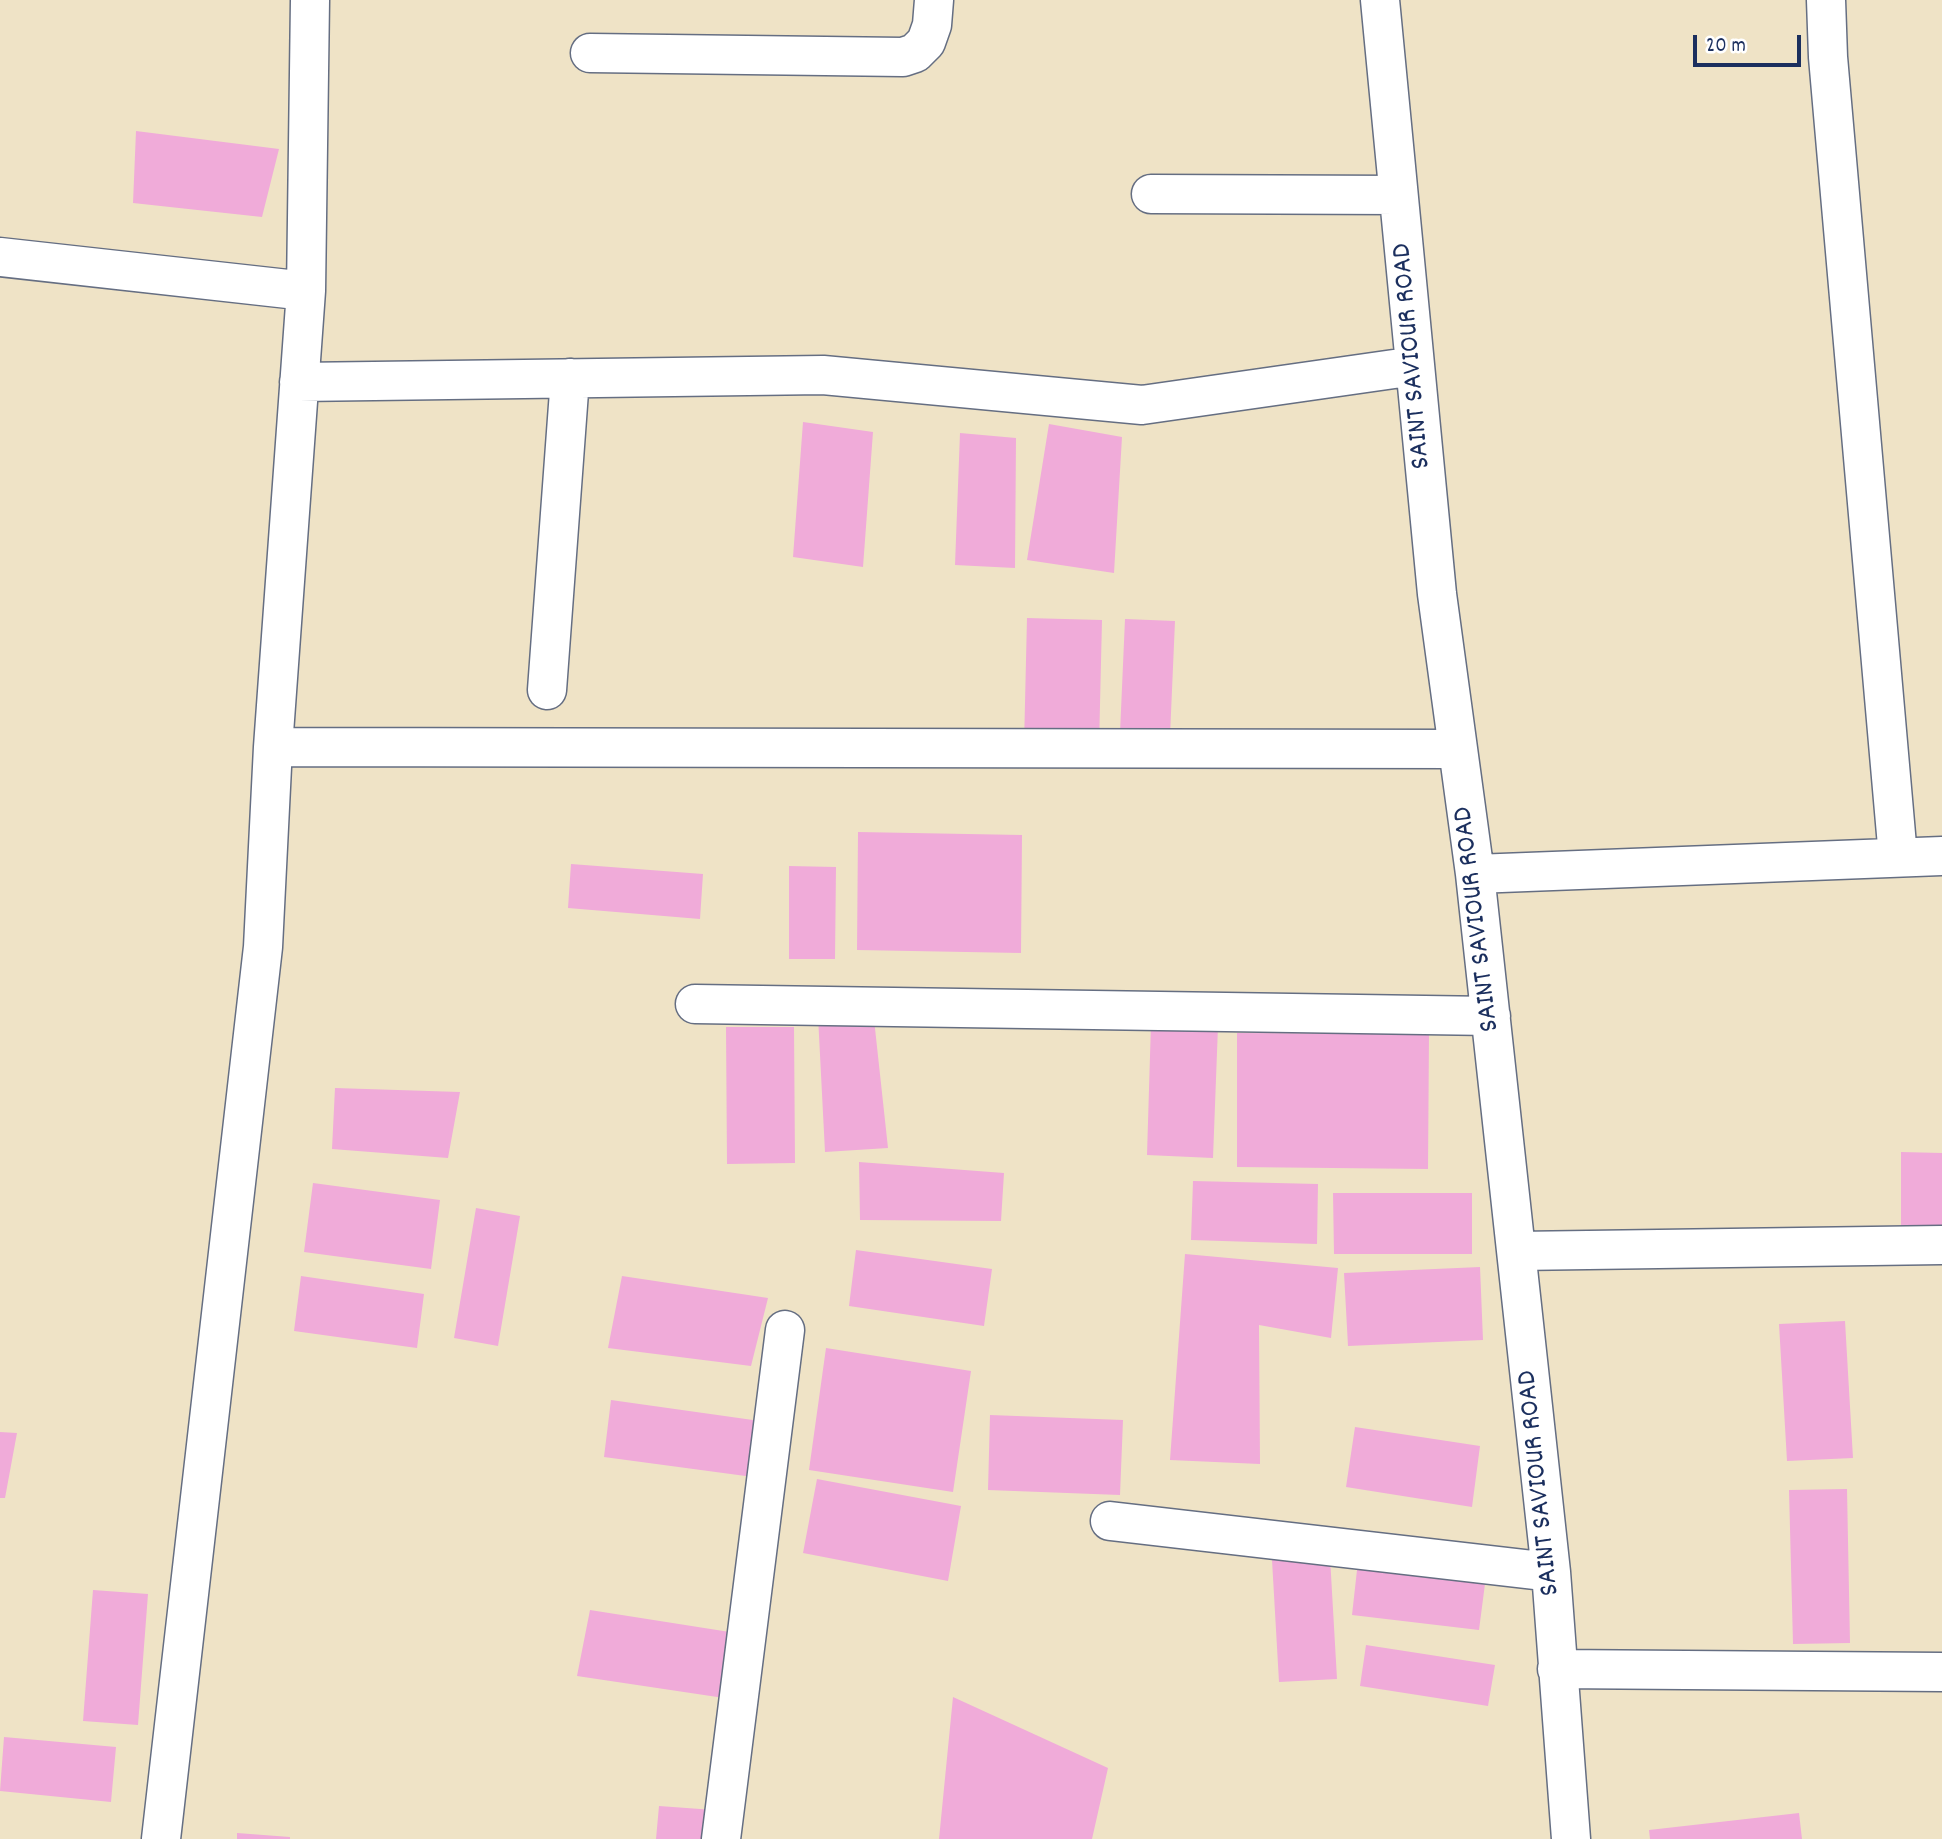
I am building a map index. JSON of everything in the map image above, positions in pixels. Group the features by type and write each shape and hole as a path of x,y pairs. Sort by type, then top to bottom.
{"street":[{"path":"162,1839 263,947 274,747 306,291 310,0"},
{"path":"590,54 903,57 915,53 926,42 932,25 933,0"},
{"name":"SAINT SAVIOUR ROAD","path":"1380,0 1437,594 1475,874 1551,1572 1571,1839"},
{"path":"1826,0 1831,85 1898,857"},
{"path":"1151,194 1398,195"},
{"path":"0,257 306,291"},
{"path":"299,382 823,375 1142,405 1415,366"},
{"path":"547,690 570,378"},
{"path":"274,747 1457,749"},
{"path":"1475,874 1942,856"},
{"path":"695,1004 1491,1016"},
{"path":"1517,1251 1942,1245"},
{"path":"721,1839 785,1330"},
{"path":"1110,1521 1551,1572"},
{"path":"1558,1669 1942,1672"}],"building":[{"path":"136,131 279,149 262,217 133,203"},
{"path":"803,422 873,432 863,567 793,557"},
{"path":"1049,424 1122,437 1114,573 1027,560"},
{"path":"960,433 1016,438 1015,568 955,565"},
{"path":"1027,618 1102,620 1099,747 1024,745"},
{"path":"1125,619 1175,621 1170,736 1120,733"},
{"path":"858,832 1022,835 1021,953 857,950"},
{"path":"571,864 703,874 700,919 568,908"},
{"path":"789,866 836,867 835,959 789,959"},
{"path":"873,1010 888,1148 825,1152 818,1016"},
{"path":"1151,1023 1218,1026 1213,1158 1147,1155"},
{"path":"726,1027 794,1027 795,1163 727,1164"},
{"path":"1237,1033 1429,1034 1428,1169 1237,1167"},
{"path":"335,1088 460,1092 448,1158 332,1149"},
{"path":"1901,1152 1942,1153 1942,1229 1901,1228"},
{"path":"859,1162 1004,1173 1001,1221 860,1220"},
{"path":"1193,1181 1318,1184 1317,1244 1191,1240"},
{"path":"313,1183 440,1200 431,1269 304,1252"},
{"path":"1333,1193 1472,1193 1472,1254 1334,1254"},
{"path":"476,1208 520,1216 498,1346 454,1338"},
{"path":"856,1250 992,1269 984,1326 849,1306"},
{"path":"1185,1254 1338,1268 1331,1338 1259,1325 1260,1464 1170,1460"},
{"path":"1480,1267 1483,1340 1348,1346 1344,1273"},
{"path":"301,1276 424,1294 417,1348 294,1331"},
{"path":"622,1276 768,1298 751,1366 608,1348"},
{"path":"1845,1321 1853,1458 1787,1461 1779,1324"},
{"path":"826,1348 971,1371 953,1492 809,1470"},
{"path":"611,1400 760,1421 753,1477 604,1457"},
{"path":"990,1415 1123,1420 1120,1495 988,1490"},
{"path":"1355,1427 1480,1446 1472,1507 1346,1487"},
{"path":"0,1432 17,1433 5,1498 0,1498"},
{"path":"817,1479 961,1506 948,1581 803,1553"},
{"path":"1847,1489 1850,1643 1793,1644 1789,1490"},
{"path":"1330,1557 1337,1679 1279,1682 1272,1560"},
{"path":"1358,1561 1486,1576 1479,1630 1352,1615"},
{"path":"93,1590 148,1594 138,1725 83,1721"},
{"path":"590,1610 736,1633 724,1698 577,1676"},
{"path":"1366,1645 1495,1665 1488,1706 1360,1686"},
{"path":"953,1697 1108,1768 1092,1839 939,1839"},
{"path":"4,1737 116,1747 111,1802 0,1791"},
{"path":"659,1806 714,1810 712,1839 656,1839"},
{"path":"1799,1813 1802,1839 1650,1839 1649,1830"},
{"path":"237,1833 290,1837 290,1839 237,1839"}]}
